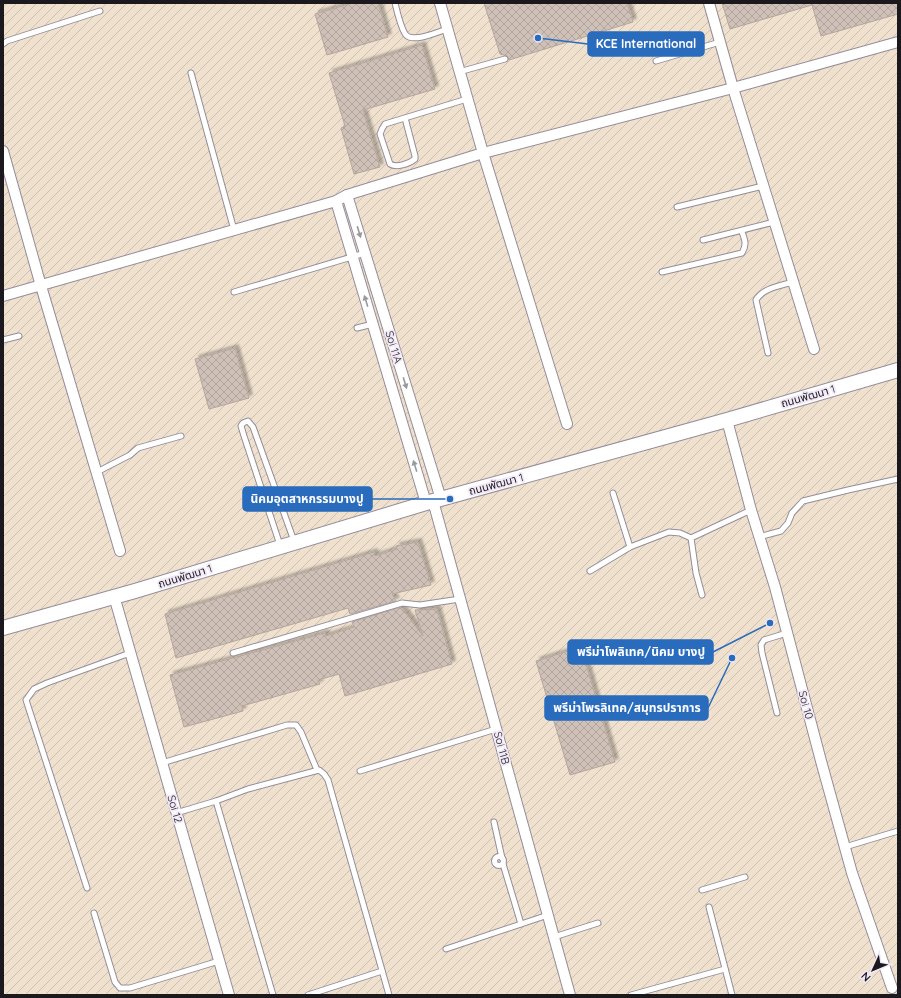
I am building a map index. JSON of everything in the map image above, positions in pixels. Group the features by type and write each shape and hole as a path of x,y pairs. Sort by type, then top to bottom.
{"main road":[{"name":"ถนนพัฒนา 1","path":"3,628 288,546 433,501 727,420 898,370"}],"street":[{"path":"440,3 483,153 567,424"},
{"path":"709,3 733,88 814,349"},
{"path":"3,296 336,201 347,195 483,153 733,88 898,42"},
{"path":"3,151 41,286 120,551"},
{"name":"Soi 11A","path":"347,195 392,340 433,501"},
{"path":"336,201 379,343 433,501"},
{"path":"360,280 372,277"},
{"path":"379,343 392,340"},
{"name":"Soi 10","path":"727,420 751,510 775,587 852,873 892,988"},
{"name":"Soi 11B","path":"433,501 570,995"},
{"name":"Soi 12","path":"114,596 229,995"}],"lane":[{"path":"395,3 405,34 410,38 416,39 447,29"},
{"path":"3,44 7,41 100,11"},
{"path":"656,61 720,42"},
{"path":"459,72 505,59"},
{"path":"190,73 234,230"},
{"path":"405,118 415,159 412,162 393,166 390,164 380,134 385,124 467,99"},
{"path":"677,207 763,186"},
{"path":"704,240 742,232 774,222"},
{"path":"662,272 742,253 746,242 742,232"},
{"path":"234,292 365,253"},
{"path":"768,353 756,300 759,295 766,290 793,282"},
{"path":"357,328 373,324"},
{"path":"3,340 19,336"},
{"path":"248,421 254,427 288,546 244,436 241,426 243,423 248,421"},
{"path":"96,473 130,455 138,448 181,436"},
{"path":"759,537 781,531 788,523 792,512 803,501 898,479"},
{"path":"613,493 630,547"},
{"path":"590,571 630,547 669,532 680,533 691,538 751,510"},
{"path":"691,538 696,573 702,595"},
{"path":"233,653 402,603 420,605 460,599"},
{"path":"777,714 761,646 764,640 787,633"},
{"path":"87,888 26,700 34,689 47,683 130,653"},
{"path":"162,763 287,725 296,725 301,732 317,770 324,774 328,780 389,995"},
{"path":"360,771 496,729"},
{"path":"176,813 216,801 248,789 317,770"},
{"path":"216,801 273,995"},
{"path":"494,822 504,862 503,864 521,924"},
{"path":"845,847 898,831"},
{"path":"502,858 498,857 495,860 495,863 498,866 503,864"},
{"path":"702,890 745,877"},
{"path":"709,907 732,995"},
{"path":"94,913 115,982 120,988 130,988 220,961"},
{"path":"446,949 548,915"},
{"path":"554,937 598,923"},
{"path":"631,995 651,992 725,969"},
{"path":"308,995 382,971"}],"shaded area":[{"path":"3,3 898,3 898,995 3,995"}],"building":[{"path":"352,3 378,3 388,37 327,55 315,14"},
{"path":"484,3 627,3 633,22 509,60 507,56 500,54"},
{"path":"722,3 898,3 898,14 821,36 812,5 730,29"},
{"path":"422,45 435,89 363,110 380,167 354,174 341,128 345,126 329,73"},
{"path":"235,348 249,398 209,409 195,359"},
{"path":"418,542 431,585 392,594 396,601 350,614 348,608 176,658 165,614 374,552 375,556 397,549 396,546"},
{"path":"401,607 423,636 415,610 437,609 452,664 345,696 339,674 318,680 320,684 242,706 243,711 184,727 170,675 325,633 326,636 354,627 352,622"},
{"path":"581,647 615,762 570,775 536,661"}],"place":[{"name":"KCE International","path":"538,38"},
{"name":"นิคมอุตสาหกรรมบางปู","path":"450,499"},
{"name":"พรีม่าโพลิเทค/นิคม บางปู","path":"770,623"},
{"name":"พรีม่าโพรลิเทค/สมุทรปราการ","path":"732,658"}]}
